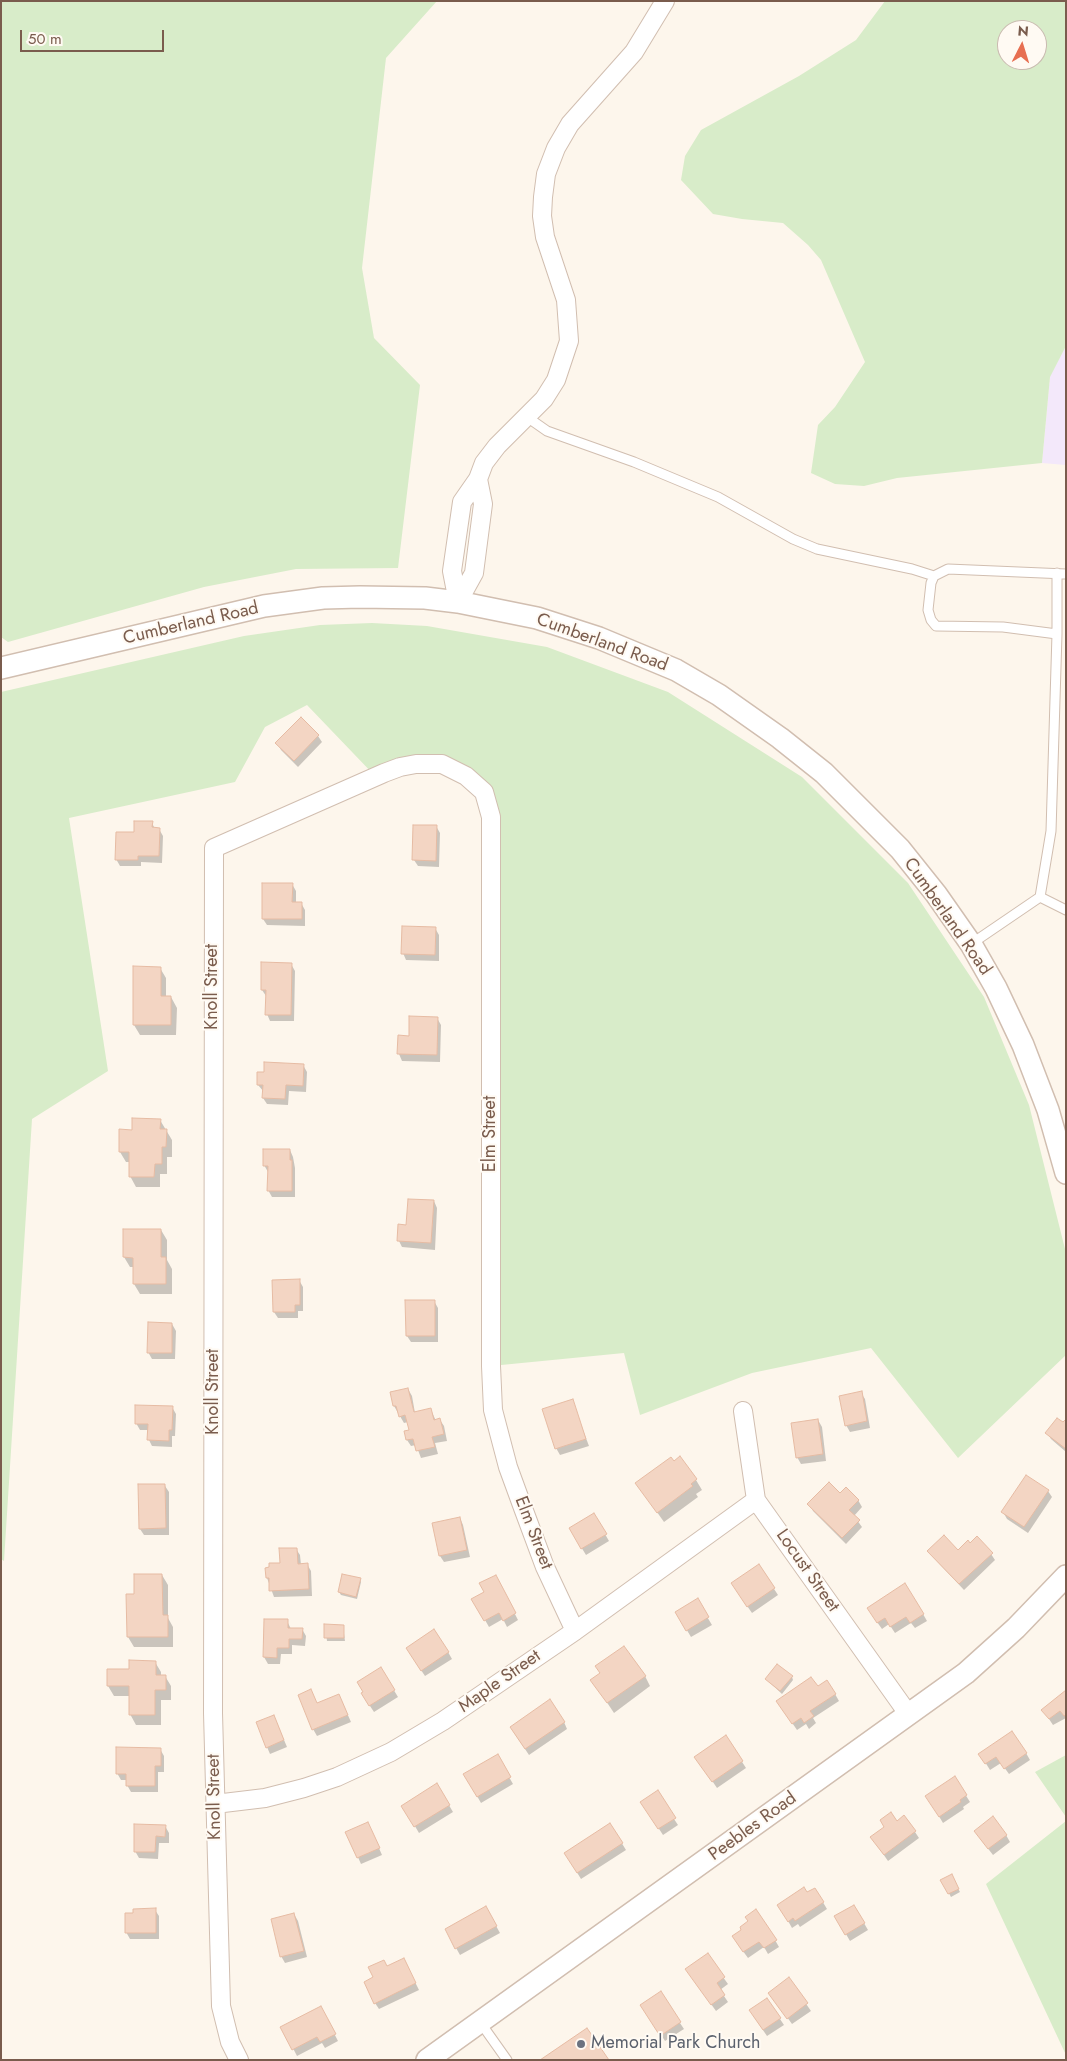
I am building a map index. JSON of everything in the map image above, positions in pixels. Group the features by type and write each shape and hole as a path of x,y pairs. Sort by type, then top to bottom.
{"street":[{"path":"458,602 474,573 483,504 478,479 484,463 497,446 544,399 556,380 569,340 566,300 545,237 542,216 546,174 556,148 570,124 634,52 665,1"},
{"name":"Cumberland Road","path":"1,668 264,606 323,598 360,596 425,598 458,602 537,618 571,628 642,654 676,670 719,695 780,738 824,773 900,849 936,894 971,944 996,988 1023,1045 1048,1110 1066,1173"},
{"name":"Elm Street","path":"331,796 400,767 430,763 442,764 466,776 484,792 492,831 491,1366 493,1410 508,1467 522,1508 545,1567 575,1631"},
{"name":"Knoll Street","path":"239,2060 230,2042 221,2006 215,1804 212,1628 214,848 331,796"},
{"name":"Locust Street","path":"743,1411 756,1500 909,1715"},
{"name":"Maple Street","path":"215,1804 265,1798 337,1777 362,1767 443,1722 575,1631 756,1500"},
{"name":"Peebles Road","path":"427,2060 966,1673 1016,1628 1066,1576"}],"lane":[{"path":"527,417 547,431 634,462 718,497 793,539 816,549 912,569 934,576"},
{"path":"971,944 1040,897 1051,830 1057,634 1062,574 948,569 934,576 930,584 928,610 936,626 1003,626 1057,634"},
{"path":"1040,897 1066,910"},
{"path":"480,2022 507,2060"}],"shaded area":[{"path":"1066,346 1066,465 1042,463 1050,376"}],"green space":[{"path":"1,1 437,1 386,58 362,268 374,338 420,385 398,568 296,569 204,587 8,642 1,637"},
{"path":"885,1 1066,1 1066,346 1050,377 1042,463 897,478 864,486 835,484 811,473 818,425 835,407 865,362 821,260 808,245 783,223 713,214 681,180 685,156 701,130 799,76 856,40"},
{"path":"372,623 427,626 547,647 668,692 802,777 908,883 984,997 1029,1105 1066,1253 1066,1355 958,1458 871,1348 752,1373 640,1415 624,1353 491,1366 487,804 455,769 376,777 307,705 265,727 235,782 69,818 108,1071 32,1119 4,1561 1,1559 1,692 244,636 320,625"},
{"path":"1066,1755 1066,1817 1035,1772"},
{"path":"1066,1821 1066,2055 986,1884"}],"building":[{"path":"301,717 319,735 294,761 275,743"},
{"path":"134,821 153,821 152,827 160,828 159,856 138,856 138,860 115,860 116,832 134,832"},
{"path":"413,825 437,825 436,861 412,860"},
{"path":"262,883 293,883 292,902 302,902 302,919 262,919"},
{"path":"402,926 436,927 435,955 401,954"},
{"path":"261,962 292,963 291,1015 265,1015 266,990 261,990"},
{"path":"133,966 161,967 161,996 171,996 171,1025 133,1025"},
{"path":"409,1016 438,1017 437,1055 397,1054 398,1035 409,1036"},
{"path":"264,1062 304,1064 303,1086 286,1085 285,1099 262,1098 263,1085 257,1085 257,1072 264,1072"},
{"path":"132,1118 161,1119 160,1129 167,1129 166,1147 162,1147 162,1164 155,1164 154,1177 129,1177 129,1152 119,1152 119,1129 132,1130"},
{"path":"263,1149 290,1149 292,1191 267,1191 268,1166 263,1166"},
{"path":"408,1199 434,1200 431,1243 397,1241 398,1224 406,1225"},
{"path":"123,1229 161,1229 161,1257 166,1257 166,1284 133,1284 133,1258 123,1257"},
{"path":"300,1279 300,1305 295,1305 295,1312 273,1312 272,1280"},
{"path":"405,1300 435,1300 435,1336 406,1336"},
{"path":"148,1322 172,1323 172,1353 147,1353"},
{"path":"408,1388 414,1412 431,1408 434,1420 440,1418 444,1434 432,1437 435,1447 416,1451 413,1439 406,1440 404,1431 409,1430 405,1415 399,1417 396,1406 393,1406 390,1392"},
{"path":"862,1391 867,1421 845,1426 839,1396"},
{"path":"573,1399 586,1439 555,1449 542,1409"},
{"path":"135,1405 173,1406 172,1430 169,1430 169,1441 147,1440 148,1424 135,1424"},
{"path":"1057,1418 1063,1422 1066,1419 1066,1449 1045,1433"},
{"path":"818,1419 823,1454 796,1458 791,1423"},
{"path":"680,1456 697,1479 691,1484 693,1486 657,1513 635,1483 671,1457 674,1461"},
{"path":"1026,1475 1049,1490 1024,1527 1001,1512"},
{"path":"829,1482 840,1493 846,1487 859,1500 849,1510 860,1520 842,1538 807,1504"},
{"path":"138,1484 165,1484 166,1528 139,1529"},
{"path":"594,1513 607,1534 581,1549 569,1528"},
{"path":"460,1517 467,1550 439,1556 432,1523"},
{"path":"944,1535 958,1550 968,1540 970,1543 977,1536 993,1553 959,1584 927,1551"},
{"path":"279,1548 297,1548 298,1564 308,1563 309,1589 269,1591 269,1578 266,1578 265,1568 269,1567 269,1563 280,1563"},
{"path":"759,1564 775,1588 747,1607 731,1583"},
{"path":"134,1574 162,1574 163,1615 168,1615 168,1637 127,1637 126,1594 134,1594"},
{"path":"342,1574 361,1578 356,1597 338,1592"},
{"path":"496,1575 516,1613 503,1621 499,1613 484,1621 471,1599 484,1592 479,1583"},
{"path":"905,1583 924,1614 910,1623 906,1617 890,1627 885,1618 877,1623 867,1608"},
{"path":"698,1598 709,1617 686,1631 675,1612"},
{"path":"264,1619 288,1619 288,1628 303,1628 302,1639 289,1639 289,1648 277,1648 277,1658 263,1657"},
{"path":"324,1624 344,1625 344,1638 324,1638"},
{"path":"434,1629 449,1652 421,1671 406,1648"},
{"path":"624,1646 646,1676 607,1703 590,1680 600,1673 595,1666"},
{"path":"129,1660 156,1661 156,1675 166,1675 166,1690 155,1690 155,1715 129,1715 129,1686 107,1686 107,1669 129,1669"},
{"path":"777,1664 793,1676 780,1691 765,1679"},
{"path":"381,1667 395,1690 369,1706 357,1682"},
{"path":"811,1677 818,1686 827,1680 836,1694 810,1711 814,1716 804,1723 801,1718 792,1724 776,1701"},
{"path":"311,1689 317,1703 339,1694 348,1715 312,1730 298,1695"},
{"path":"1066,1690 1066,1715 1064,1716 1060,1711 1049,1719 1041,1710"},
{"path":"550,1699 565,1722 525,1749 510,1727"},
{"path":"274,1715 284,1740 266,1748 256,1722"},
{"path":"1012,1731 1027,1753 1004,1769 996,1757 985,1764 978,1754"},
{"path":"726,1735 743,1761 712,1782 694,1757"},
{"path":"116,1747 161,1748 161,1766 155,1766 155,1786 126,1786 126,1774 116,1774"},
{"path":"498,1754 511,1777 477,1797 463,1774"},
{"path":"955,1776 967,1795 960,1800 961,1802 939,1817 925,1796"},
{"path":"437,1783 450,1805 414,1827 401,1806"},
{"path":"658,1790 676,1818 658,1829 640,1802"},
{"path":"891,1812 897,1821 904,1815 916,1831 884,1855 870,1837 884,1827 880,1820"},
{"path":"993,1816 1007,1835 988,1849 974,1831"},
{"path":"368,1822 380,1848 357,1858 345,1832"},
{"path":"610,1823 623,1843 577,1873 564,1853"},
{"path":"134,1824 166,1825 165,1837 156,1836 155,1852 134,1852"},
{"path":"952,1874 959,1889 948,1894 940,1880"},
{"path":"804,1887 807,1892 815,1888 824,1902 795,1921 793,1918 788,1922 777,1905"},
{"path":"854,1905 865,1923 845,1935 834,1916"},
{"path":"486,1906 497,1926 455,1949 445,1929"},
{"path":"156,1908 156,1933 125,1933 125,1913 133,1913 133,1909"},
{"path":"756,1909 777,1940 764,1948 759,1942 743,1952 732,1936 741,1930 740,1927 748,1921 745,1917"},
{"path":"294,1913 304,1951 280,1957 271,1919"},
{"path":"708,1953 725,1977 717,1983 725,1995 711,2005 685,1969"},
{"path":"404,1958 416,1983 374,2004 364,1982 373,1977 368,1967 384,1960 387,1966"},
{"path":"789,1977 808,2003 787,2019 768,1993"},
{"path":"661,1991 681,2022 660,2036 640,2005"},
{"path":"767,1998 781,2018 763,2030 749,2010"},
{"path":"321,2006 336,2034 320,2042 317,2037 292,2050 280,2027"},
{"name":"Memorial Park Church","path":"587,2028 609,2060 540,2060"}],"place":[{"name":"Memorial Park Church","path":"581,2044"}]}
